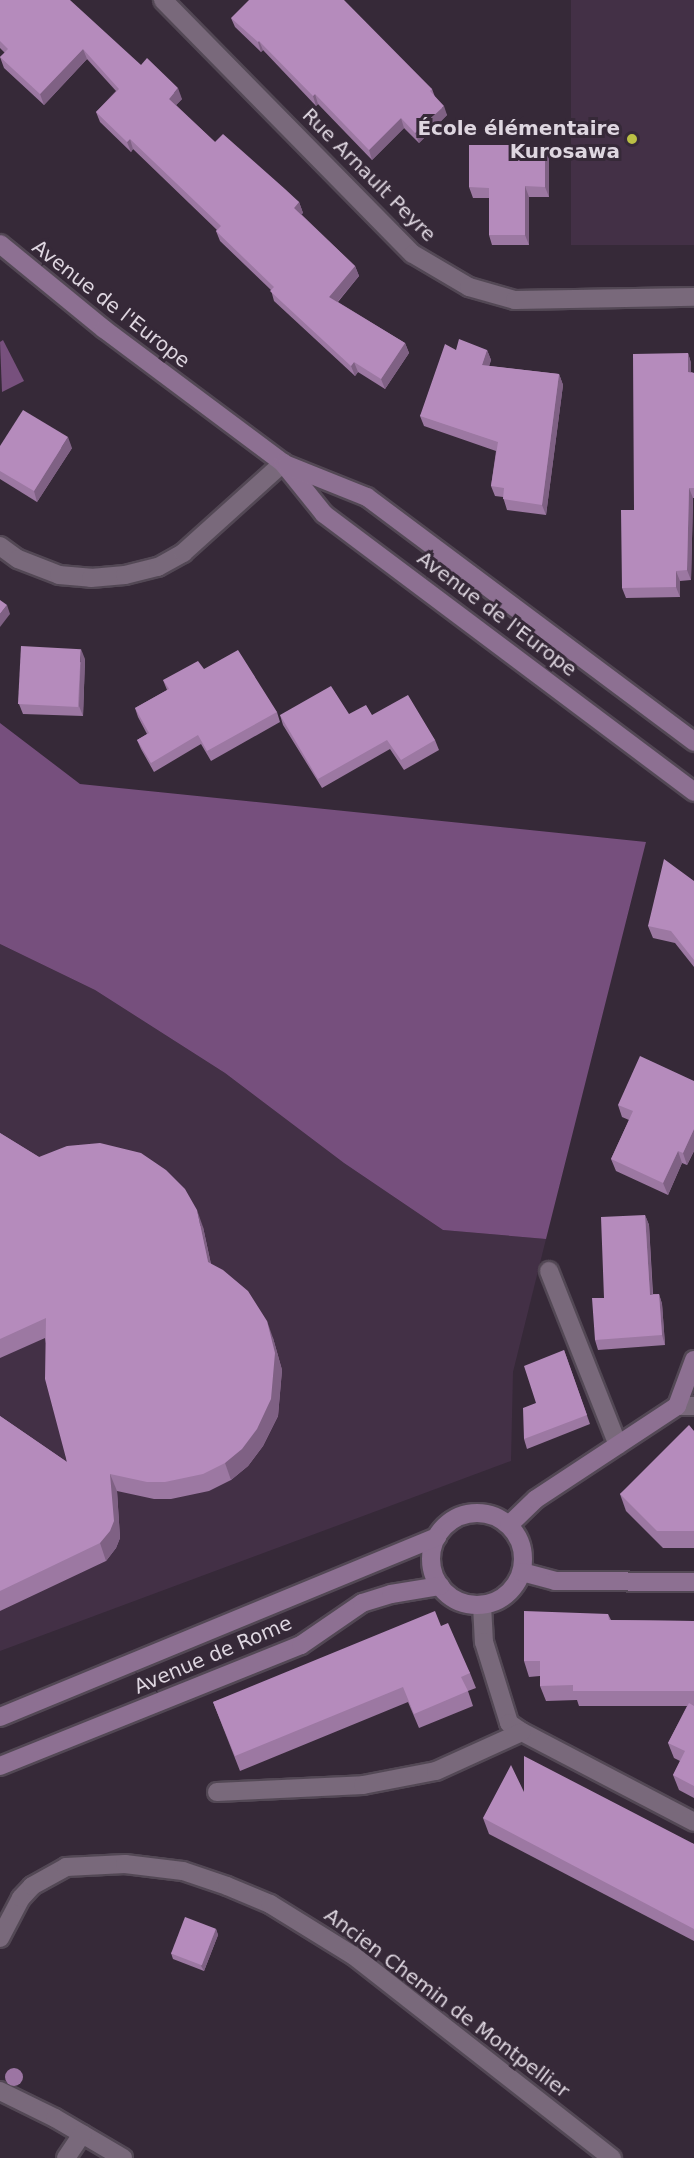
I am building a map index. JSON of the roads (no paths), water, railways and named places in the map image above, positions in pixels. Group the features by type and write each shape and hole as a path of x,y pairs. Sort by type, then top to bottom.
{"main road":[{"name":"Avenue de l'Europe","path":"0,244 104,329 283,463 324,514 694,792"},
{"name":"Avenue de l'Europe","path":"283,463 368,497 694,742"},
{"path":"508,1525 536,1498 618,1445 685,1406 694,1360"},
{"path":"483,1513 497,1517 508,1525 522,1546 522,1572 507,1594 482,1605 466,1604 452,1597 440,1586 431,1562 437,1537 454,1519 468,1514 483,1513"},
{"name":"Avenue de Rome","path":"0,1717 437,1537"},
{"path":"522,1572 555,1581 694,1582"},
{"name":"Avenue de Rome","path":"0,1766 301,1645 362,1603 391,1594 440,1586"}],"street":[{"name":"Rue Arnault Peyre","path":"163,0 413,254 469,287 515,300 694,297"},
{"path":"0,546 18,559 58,575 91,578 125,575 158,567 183,553 283,463"},
{"path":"549,1271 618,1445"},
{"path":"482,1605 484,1642 509,1722 522,1732 694,1822"},
{"path":"217,1792 363,1785 436,1771 522,1732"},
{"name":"Ancien Chemin de Montpellier","path":"0,1938 21,1898 32,1886 66,1867 125,1864 183,1871 227,1886 270,1904 354,1956 612,2158"},
{"path":"0,2091 123,2158"},
{"path":"66,2158 82,2134"}],"place":[{"name":"École élémentaire Kurosawa","path":"632,139"}]}
